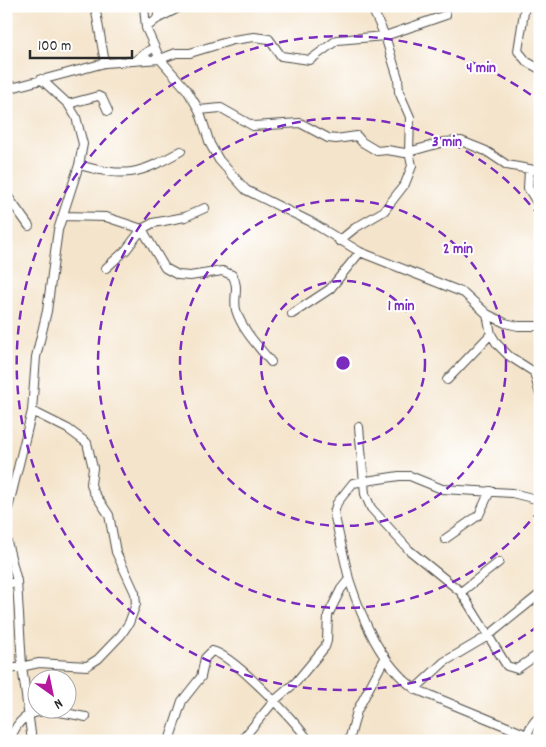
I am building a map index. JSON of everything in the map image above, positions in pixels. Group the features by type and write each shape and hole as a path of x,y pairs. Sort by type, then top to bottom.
{"street":[{"path":"95,6 105,63"},
{"path":"144,6 146,28 160,59 187,90 199,110 210,144 219,160 246,190 311,222 339,241 360,252 464,293 487,314 518,326 540,326"},
{"path":"157,19 160,6"},
{"path":"146,28 157,19 182,6"},
{"path":"339,241 355,228 384,211 405,184 412,166 409,152 410,117 399,92 398,78 385,36 371,6"},
{"path":"525,6 518,51 526,62 540,68"},
{"path":"6,84 15,87 105,63 138,59 160,59 176,53 190,53 233,40 254,37 269,39 281,56 310,60 337,40 385,36 446,15"},
{"path":"138,59 154,47"},
{"path":"6,517 32,411 36,357 47,311 54,253 79,165 83,144 81,132 68,104 41,79"},
{"path":"68,104 98,96 102,98 108,111"},
{"path":"199,110 221,108 253,126 300,123 328,138 336,139 357,136 362,142 377,151 409,152 444,142 461,141 486,151 507,165 540,171"},
{"path":"79,165 116,174 136,173 153,167 181,151"},
{"path":"529,170 528,188 540,207"},
{"path":"6,194 29,226"},
{"path":"106,268 126,250 142,229 154,223 185,217 205,208"},
{"path":"63,216 106,217 142,229 165,268 172,272 190,276 222,271 232,276 237,289 236,308 242,322 252,340 271,362"},
{"path":"292,314 330,289 360,252"},
{"path":"487,314 491,334 509,356 534,372 540,395"},
{"path":"447,380 491,334"},
{"path":"6,670 39,663 87,666 98,659 121,635 129,623 136,604 135,593 116,552 109,515 93,491 91,484 93,468 87,443 68,429 32,411"},
{"path":"359,427 366,494 377,517 409,550 461,592 504,661 512,669 524,666 540,653"},
{"path":"540,500 512,493 442,489 410,476 364,480 353,483 337,503 334,513 349,579 359,607 385,658 404,681 415,689 527,738 540,716"},
{"path":"445,539 478,515 490,491"},
{"path":"6,538 17,581 22,666 28,715 18,723 10,741"},
{"path":"461,592 499,562"},
{"path":"241,741 274,701 296,682 325,647 328,615 341,589 349,579"},
{"path":"6,585 17,581"},
{"path":"415,689 444,662 488,636 540,594"},
{"path":"169,741 182,701 201,677 205,658 212,651 224,656 274,701 309,741"},
{"path":"349,741 357,711 385,658"},
{"path":"78,716 86,717"},
{"path":"29,720 32,741"}]}
